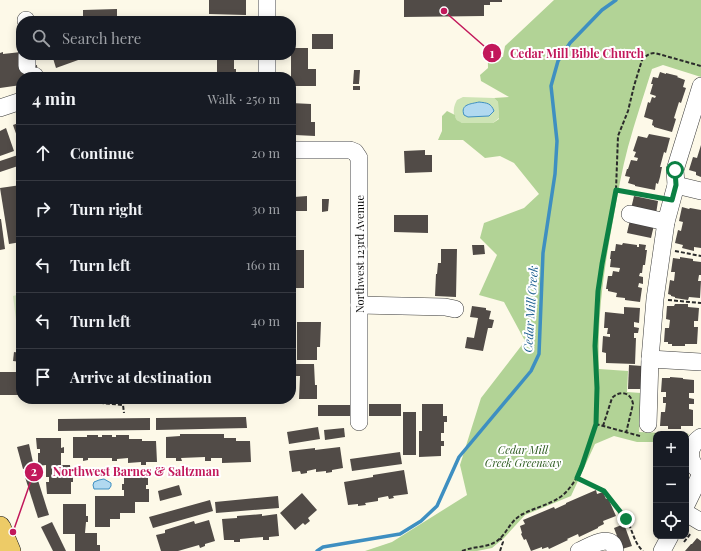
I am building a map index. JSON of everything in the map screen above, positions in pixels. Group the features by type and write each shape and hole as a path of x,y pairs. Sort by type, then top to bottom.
{"main road":[{"path":"0,527 10,551"}],"street":[{"path":"267,0 267,16"},
{"path":"267,60 267,72"},
{"path":"645,430 655,299 666,222 674,192 675,170 701,86"},
{"path":"0,108 16,103"},
{"name":"Northwest 123rd Avenue","path":"296,150 350,150 355,152 359,158 358,422"},
{"path":"674,192 701,192"},
{"path":"630,214 666,222"},
{"path":"359,305 444,307 455,309"},
{"path":"650,359 701,362"},
{"path":"687,503 701,473 692,462 690,455 691,448 701,437"},
{"path":"689,515 701,522"},
{"path":"662,551 668,539"},
{"path":"579,551 602,541 611,542 615,547 615,551"}],"path":[{"path":"462,551 490,545 498,540 513,521 522,514 546,505 564,494 577,478 596,424 597,388 595,346 598,291 616,190 618,136 628,111 642,60 648,55 655,53 701,66"},
{"path":"616,190 674,192"},
{"path":"662,249 701,256"},
{"path":"655,299 701,304"},
{"path":"603,426 612,398 615,395 624,393 630,397 633,404 626,433"},
{"path":"112,404 123,405 124,413"},
{"path":"596,424 626,433 645,430"},
{"path":"577,478 602,489 606,493 626,519 637,543 644,551"},
{"path":"500,538 503,542 500,551"}],"green space":[{"name":"Cedar Mill Creek Greenway","path":"554,0 701,0 701,77 663,65 652,69 624,164 604,273 599,330 599,369 628,371 627,392 641,393 639,432 653,433 653,442 637,442 614,436 595,444 571,496 525,515 504,538 492,548 477,551 365,551 392,542 467,495 460,465 481,398 525,341 504,302 479,295 497,255 480,238 484,223 524,208 539,194 514,163 500,156 485,158 463,140 438,140 442,131 442,116 447,111 455,115 456,119 462,123 493,123 499,119 498,102 494,98 509,97 481,81 480,75 488,68 490,58 503,57 505,46"},
{"path":"463,97 494,98 498,102 499,118 493,123 462,123 456,119 454,107 457,100"},
{"path":"16,295 16,320 13,296"}],"water":[{"path":"479,102 492,106 494,111 489,116 468,117 464,115 463,111 467,105"},
{"path":"104,479 111,483 109,489 94,489 94,482"}],"building":[{"path":"209,0 246,0 246,15 209,14"},
{"path":"404,0 502,0 502,2 490,2 490,5 484,5 484,16 404,17"},
{"path":"117,9 117,16 83,16 83,10"},
{"path":"312,34 333,34 333,49 312,49"},
{"path":"296,48 308,48 308,69 316,69 316,86 296,86 296,72 291,72 291,60 296,60"},
{"path":"0,53 16,53 16,60 23,60 24,67 37,65 38,72 16,72 16,86 0,88"},
{"path":"54,60 78,60 56,68"},
{"path":"217,60 234,60 234,69 236,69 236,72 217,72"},
{"path":"354,70 360,70 359,84 353,84"},
{"path":"660,72 678,76 677,77 685,80 683,87 686,88 681,103 679,102 674,118 676,119 672,132 654,127 652,125 653,120 644,117 648,102 650,103 652,97 655,98 656,96 650,94 653,84 651,84 653,77 658,78"},
{"path":"353,86 360,86 360,90 353,90"},
{"path":"296,103 311,104 311,122 315,122 315,136 296,135"},
{"path":"16,124 16,134 13,125"},
{"path":"6,128 14,151 0,156 0,131"},
{"path":"649,134 670,138 666,153 664,152 660,167 662,167 660,177 658,184 656,183 655,190 628,183 630,177 625,176 631,160 637,161 638,158 634,157 636,152 633,151 638,136 647,138"},
{"path":"701,145 701,177 696,175 696,172 689,170 693,157 697,158"},
{"path":"425,150 425,155 432,155 432,172 405,173 404,151"},
{"path":"16,156 16,167 0,172 0,161"},
{"path":"16,186 16,243 9,244 0,188"},
{"path":"307,196 307,211 296,211 296,197"},
{"path":"634,196 658,201 656,214 631,209"},
{"path":"322,199 329,199 328,211 322,212"},
{"path":"682,207 701,210 701,248 694,247 694,251 682,248 683,245 675,243 678,230 681,231 683,222 679,221"},
{"path":"394,215 428,215 428,233 394,232"},
{"path":"0,219 5,249 0,250"},
{"path":"630,220 654,225 651,238 627,233"},
{"path":"623,243 637,245 637,247 639,247 639,244 646,245 645,250 647,250 645,265 643,265 642,273 640,273 639,276 643,277 643,284 639,283 638,287 642,288 640,302 616,297 617,293 606,289 608,276 612,276 613,271 619,272 620,268 610,267 611,251 615,251 616,244 622,245"},
{"path":"472,245 484,245 485,254 473,255"},
{"path":"441,249 457,249 456,297 435,296 436,274 438,263 441,263"},
{"path":"296,250 304,250 304,288 296,288"},
{"path":"680,257 701,262 701,275 699,275 698,281 701,281 700,298 689,297 688,300 675,298 668,294 670,280 674,281 675,272 671,272 673,258 680,259"},
{"path":"675,304 688,304 688,307 699,308 698,321 694,321 694,327 698,327 697,344 672,346 672,344 668,344 668,342 664,342 665,328 669,328 670,320 666,319 667,306 674,306"},
{"path":"472,306 486,308 486,310 491,311 489,319 494,320 492,328 488,328 483,351 465,348 467,337 474,338 478,318 470,317"},
{"path":"624,307 640,308 639,323 634,322 634,327 639,328 638,333 634,333 634,338 636,338 635,364 606,363 606,353 602,352 603,336 610,337 610,334 607,334 608,328 604,328 605,312 624,314"},
{"path":"297,322 321,322 320,347 317,347 317,360 297,360"},
{"path":"14,352 16,352 16,361 13,361"},
{"path":"296,364 314,364 317,399 299,399 300,376 296,376"},
{"path":"629,365 642,366 641,389 628,389"},
{"path":"0,372 16,372 16,395 0,395"},
{"path":"670,377 694,380 694,393 689,393 689,398 694,399 694,404 689,404 689,409 693,410 693,426 681,426 681,429 668,429 668,426 660,426 661,412 665,412 666,403 663,403 663,397 666,397 666,392 661,392 662,378"},
{"path":"369,404 401,404 401,416 369,416"},
{"path":"422,404 443,404 443,416 447,416 447,422 444,422 444,433 441,433 441,441 444,441 444,446 441,446 441,456 419,457 419,431 422,431"},
{"path":"318,405 352,405 352,416 318,416"},
{"path":"403,412 416,412 416,455 403,455"},
{"path":"246,417 247,428 156,430 156,418"},
{"path":"150,418 150,430 58,431 58,419"},
{"path":"318,427 320,439 289,444 287,432"},
{"path":"344,428 345,437 325,440 324,430"},
{"path":"180,434 224,434 224,438 236,438 236,441 250,441 251,462 222,463 222,458 211,458 211,461 205,461 205,457 181,458 182,461 176,461 176,458 166,458 166,437 180,436"},
{"path":"87,435 98,435 98,437 102,437 102,435 112,435 112,437 116,437 116,435 129,435 129,439 156,441 157,462 146,462 146,465 141,465 141,462 128,463 128,458 112,461 112,458 88,458 88,460 83,461 83,458 73,458 73,437 87,437"},
{"path":"36,438 61,438 61,448 64,447 64,453 61,453 61,465 70,465 71,476 73,476 73,482 71,482 71,494 47,494 46,482 49,482 49,477 46,477 46,465 38,466 38,453 40,453 40,449 37,449"},
{"path":"29,444 34,467 23,469 17,447"},
{"path":"340,447 343,468 326,473 326,471 316,472 316,469 301,474 300,471 292,472 289,451"},
{"path":"400,452 402,464 352,471 350,459"},
{"path":"404,470 408,494 393,496 394,498 389,499 388,496 378,498 378,501 365,503 366,505 348,505 344,482"},
{"path":"124,473 148,473 148,485 146,485 146,489 149,489 149,502 135,502 135,513 120,513 120,519 110,519 110,527 95,527 95,496 124,496 122,484 124,484"},
{"path":"36,474 49,515 38,518 25,477"},
{"path":"179,485 182,495 160,501 158,491"},
{"path":"596,490 597,494 603,492 606,499 608,498 616,516 603,521 604,524 598,528 579,537 578,534 549,549 548,547 542,549 542,547 531,551 526,539 524,540 521,534 520,526 525,524 523,520 554,507 555,509"},
{"path":"302,493 317,510 308,518 310,521 305,525 303,523 295,530 280,513"},
{"path":"278,496 279,508 216,513 215,502"},
{"path":"210,500 213,511 153,528 149,517"},
{"path":"63,504 86,504 86,516 88,516 88,522 86,522 85,533 97,533 97,545 100,545 100,551 75,551 75,534 63,534"},
{"path":"262,514 262,516 277,514 279,536 269,537 269,540 263,540 263,537 240,539 240,542 234,542 234,540 224,540 222,519"},
{"path":"209,520 215,541 205,544 205,546 200,548 199,545 178,551 161,551 156,535 165,533 165,530 194,521 195,524"},
{"path":"52,522 66,551 53,551 41,527"},
{"path":"624,524 632,546 622,549 614,528"},
{"path":"697,538 701,541 701,551 685,551 692,544"}],"waterway":[{"name":"Cedar Mill Creek","path":"317,551 323,547 400,534 421,521 437,506 459,457 531,371 539,354 543,253 555,174 557,141 551,86 558,61 570,43 602,10 616,0"}],"place":[{"name":"Cedar Mill Bible Church","path":"444,11"},
{"name":"Northwest Barnes & Saltzman","path":"13,532"}],"route":[{"path":"626,519 602,489 577,478 596,424 597,388 595,346 598,291 616,190 672,200 676,185 675,170"}]}
